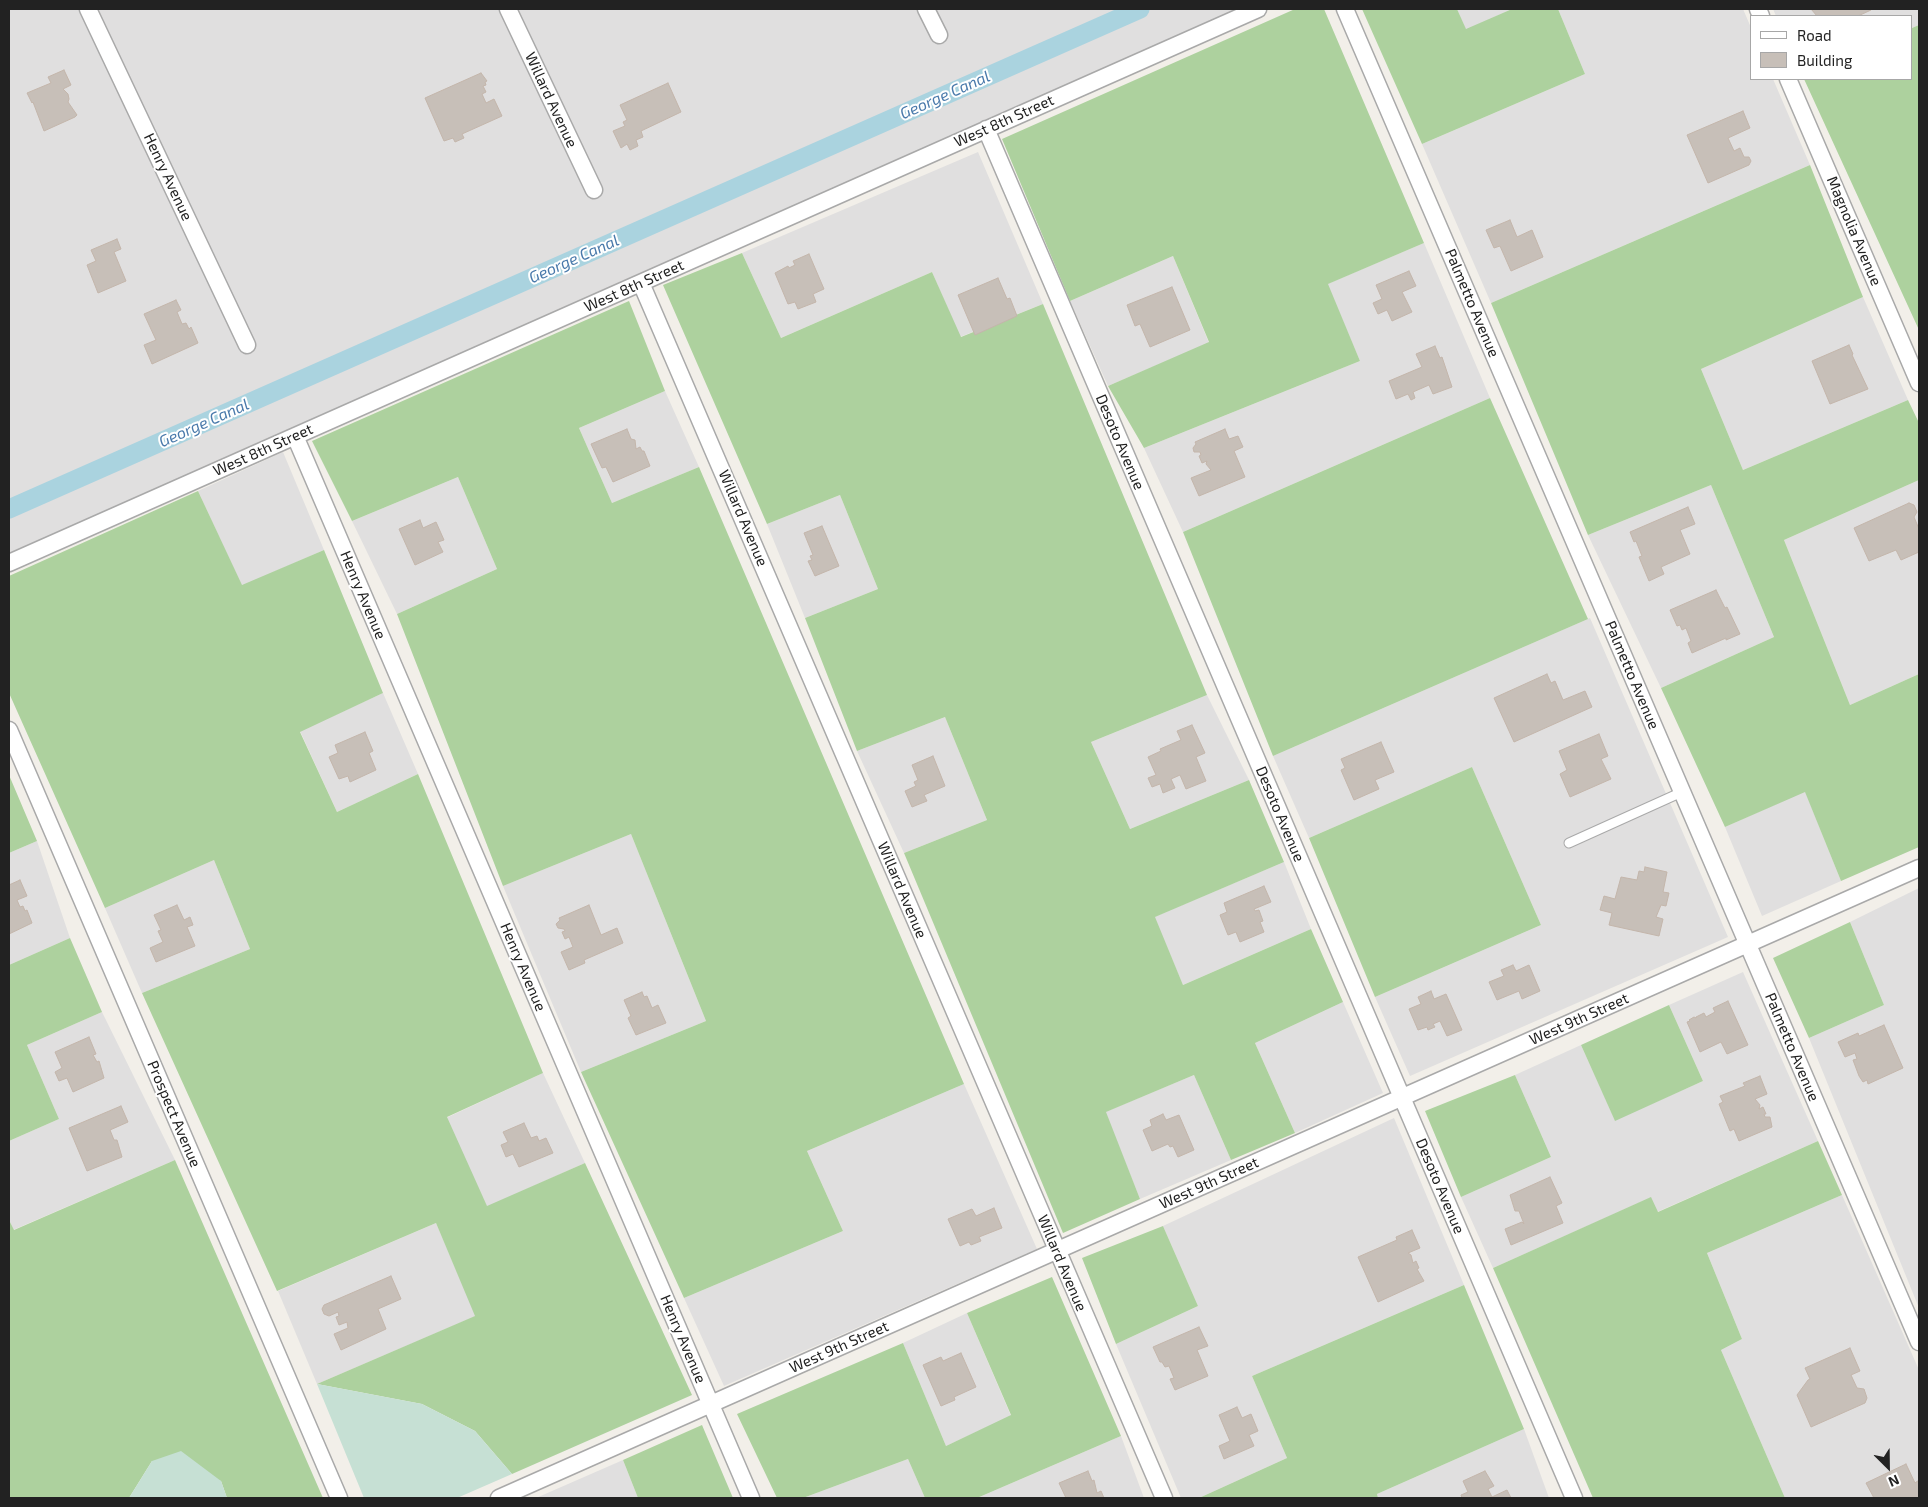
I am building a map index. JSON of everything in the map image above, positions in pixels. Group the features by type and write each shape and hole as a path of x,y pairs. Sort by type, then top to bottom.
{"street":[{"name":"Henry Avenue","path":"88,9 247,345"},
{"name":"Willard Avenue","path":"508,9 594,190"},
{"path":"926,9 939,35"},
{"name":"West 8th Street","path":"9,562 1258,9"},
{"name":"Palmetto Avenue","path":"1346,9 1919,1342"},
{"name":"Magnolia Avenue","path":"1788,80 1919,383"},
{"name":"Desoto Avenue","path":"986,129 1574,1498"},
{"name":"Willard Avenue","path":"641,283 1164,1498"},
{"name":"Henry Avenue","path":"295,436 751,1498"},
{"name":"Prospect Avenue","path":"9,730 339,1498"},
{"name":"West 9th Street","path":"499,1498 1919,868"}],"lane":[{"path":"1569,843 1682,792"}],"shaded area":[{"path":"9,9 1243,9 9,554"},
{"path":"1457,9 1512,9 1466,30"},
{"path":"1558,9 1743,9 1750,25 1750,80 1773,80 1810,165 1491,303 1422,144 1585,74"},
{"path":"1773,9 1919,9 1919,25 1913,28 1913,15 1776,15"},
{"path":"978,152 1043,304 960,337 932,272 781,338 742,253"},
{"path":"1424,243 1490,398 1183,532 1144,448 1360,361 1327,284"},
{"path":"1173,256 1209,343 1108,386 1070,301"},
{"path":"1863,297 1908,400 1743,470 1701,369"},
{"path":"665,391 699,467 612,503 579,428"},
{"path":"283,452 324,550 242,586 198,491"},
{"path":"458,477 497,569 397,614 352,521"},
{"path":"1919,480 1919,674 1850,705 1784,540"},
{"path":"1711,485 1774,637 1661,688 1588,535"},
{"path":"840,495 878,589 805,618 767,524"},
{"path":"1590,618 1728,937 1410,1076 1375,997 1541,925 1472,767 1309,838 1273,756"},
{"path":"383,693 418,774 337,812 300,731"},
{"path":"1207,695 1249,780 1130,829 1091,742"},
{"path":"945,717 987,820 904,853 857,751"},
{"path":"1805,791 1841,881 1762,916 1725,827"},
{"path":"631,834 706,1021 581,1072 503,886"},
{"path":"37,841 70,938 9,965 9,853"},
{"path":"214,860 250,949 142,993 105,908"},
{"path":"1284,862 1311,929 1183,985 1154,917"},
{"path":"1919,888 1919,1308 1809,1038 1884,1005 1850,922"},
{"path":"1743,972 1818,1141 1657,1212 1650,1198 1493,1268 1461,1197 1551,1157 1515,1075 1581,1045 1615,1120 1703,1081 1669,1005"},
{"path":"1343,1002 1383,1093 1295,1133 1255,1043"},
{"path":"102,1012 175,1160 13,1230 9,1220 9,1141 59,1119 27,1045"},
{"path":"543,1073 585,1163 487,1207 446,1118"},
{"path":"1194,1075 1231,1160 1140,1199 1105,1112"},
{"path":"964,1084 1037,1249 724,1386 684,1298 843,1231 807,1151"},
{"path":"1394,1118 1464,1285 1252,1376 1287,1458 1199,1498 1181,1498 1116,1344 1198,1306 1163,1226"},
{"path":"1842,1195 1919,1370 1919,1498 1785,1498 1721,1350 1742,1339 1707,1253"},
{"path":"436,1223 476,1316 317,1384 278,1291"},
{"path":"967,1313 1011,1416 946,1446 903,1343"},
{"path":"1524,1429 1549,1498 1378,1498 1377,1494"},
{"path":"1121,1436 1144,1498 977,1498"},
{"path":"908,1459 925,1498 803,1498"},
{"path":"623,1460 638,1498 536,1498"}],"green space":[{"path":"1295,9 1324,9 1424,243 1328,284 1360,361 1144,448 1108,386 1209,342 1173,256 1070,301 1002,139"},
{"path":"1362,9 1457,9 1466,29 1512,9 1558,9 1585,74 1422,144"},
{"path":"1919,25 1919,330 1804,80 1913,80 1913,28"},
{"path":"1810,165 1863,297 1701,369 1743,470 1908,400 1919,423 1919,480 1784,540 1850,705 1919,674 1919,847 1841,881 1805,792 1725,827 1661,688 1774,637 1711,485 1588,535 1491,303"},
{"path":"742,253 781,338 932,272 961,337 1043,304 1207,695 1091,742 1130,829 1249,780 1284,862 1155,917 1183,985 1311,929 1343,1002 1255,1043 1295,1133 1231,1160 1194,1075 1106,1112 1140,1199 1063,1233 904,853 987,820 945,717 857,751 805,618 878,589 840,495 767,524 663,285"},
{"path":"629,301 665,391 579,428 612,503 699,467 964,1084 807,1151 843,1231 684,1298 581,1072 706,1021 631,834 503,886 397,614 497,569 458,477 352,521 312,441"},
{"path":"1490,398 1588,619 1273,756 1183,532"},
{"path":"198,491 242,585 324,550 383,693 300,732 337,812 418,774 543,1073 447,1117 487,1206 585,1163 692,1395 512,1474 475,1431 422,1404 317,1384 475,1316 436,1223 277,1291 142,993 250,949 214,860 105,908 9,693 9,576"},
{"path":"1472,767 1541,925 1375,997 1309,838"},
{"path":"9,775 37,841 9,853"},
{"path":"1850,922 1884,1005 1809,1038 1773,958"},
{"path":"70,938 102,1012 27,1045 59,1119 9,1141 9,965"},
{"path":"1669,1005 1703,1081 1615,1121 1581,1045"},
{"path":"1515,1075 1551,1157 1461,1197 1425,1111"},
{"path":"1818,1141 1842,1195 1707,1253 1742,1339 1721,1350 1785,1498 1593,1498 1493,1268 1651,1197 1658,1212"},
{"path":"175,1160 323,1498 227,1498 221,1481 152,1461 129,1498 9,1498 9,1220 14,1230"},
{"path":"1163,1226 1198,1306 1116,1344 1082,1258"},
{"path":"1052,1277 1121,1436 977,1498 925,1498 908,1459 803,1498 777,1498 737,1414 903,1343 946,1446 1011,1415 967,1313"},
{"path":"1464,1285 1524,1429 1377,1494 1378,1498 1199,1498 1287,1458 1252,1376"},
{"path":"317,1384 422,1404 475,1431 512,1474 457,1498 364,1498"},
{"path":"702,1425 733,1498 638,1498 623,1460"},
{"path":"181,1451 221,1481 227,1498 129,1498 152,1461"}],"building":[{"path":"1811,9 1871,9 1860,15 1816,15"},
{"path":"64,70 71,85 63,89 68,94 68,102 77,115 44,131 33,102 27,93 51,83 48,77"},
{"path":"481,73 487,81 485,82 486,85 483,86 486,92 482,94 486,103 494,99 502,116 462,134 464,138 455,142 453,138 444,141 425,98"},
{"path":"668,83 681,112 641,131 643,137 636,140 638,146 630,150 627,144 621,148 613,131 625,126 623,122 627,120 620,105"},
{"path":"1743,111 1750,128 1728,138 1734,151 1740,148 1744,157 1749,157 1751,161 1749,165 1708,183 1687,135"},
{"path":"1510,220 1517,237 1532,230 1543,257 1511,271 1500,246 1494,248 1486,230"},
{"path":"117,239 121,249 114,252 126,281 98,293 87,265 96,261 91,250"},
{"path":"809,254 824,289 813,294 816,302 798,309 795,302 788,304 775,273 788,266 789,268 795,265 793,261"},
{"path":"1409,271 1416,286 1402,292 1412,312 1392,321 1387,310 1378,314 1373,303 1382,299 1376,285"},
{"path":"998,278 1007,299 1010,298 1017,316 975,335 958,295"},
{"path":"1172,287 1190,330 1150,347 1140,324 1135,326 1127,305"},
{"path":"176,300 181,310 177,312 182,324 186,323 189,329 191,327 198,343 152,364 144,345 156,340 144,314"},
{"path":"1849,345 1868,389 1830,404 1812,361"},
{"path":"1435,346 1440,358 1442,357 1452,387 1433,394 1429,385 1413,392 1415,398 1411,400 1408,394 1396,399 1389,381 1422,367 1416,354"},
{"path":"627,429 631,439 635,440 636,449 640,447 644,451 650,466 613,482 606,467 602,468 591,444"},
{"path":"1225,429 1229,439 1238,436 1243,447 1234,451 1245,477 1199,496 1191,478 1211,470 1206,464 1207,461 1202,463 1199,456 1201,455 1200,452 1194,452 1195,442"},
{"path":"1909,503 1914,505 1917,512 1914,517 1919,529 1919,552 1901,560 1896,550 1869,561 1854,528"},
{"path":"1688,507 1695,524 1680,530 1690,554 1661,567 1664,574 1649,581 1639,557 1642,556 1630,532"},
{"path":"420,520 423,528 436,522 444,540 438,542 443,552 415,565 399,529"},
{"path":"822,526 839,566 815,576 808,561 812,560 810,556 813,555 804,533"},
{"path":"1716,590 1725,608 1727,607 1740,634 1692,653 1688,643 1691,641 1686,628 1682,630 1680,625 1677,626 1670,610"},
{"path":"1547,674 1551,683 1555,681 1563,700 1585,691 1592,707 1514,742 1494,698"},
{"path":"1192,725 1205,753 1196,757 1206,781 1186,789 1180,775 1171,779 1175,788 1163,793 1160,784 1152,787 1148,778 1156,775 1148,757 1161,751 1160,749 1181,740 1177,731"},
{"path":"365,732 373,751 369,753 376,770 350,782 348,776 339,779 329,757 338,753 335,745"},
{"path":"1599,734 1608,756 1601,759 1611,779 1570,797 1560,774 1567,770 1559,751"},
{"path":"1381,742 1394,772 1375,780 1379,789 1354,800 1341,770 1345,768 1341,759"},
{"path":"933,756 945,786 924,795 927,801 912,807 905,791 916,786 914,782 918,780 912,765"},
{"path":"1645,867 1667,872 1663,892 1669,893 1666,906 1661,905 1656,917 1663,919 1659,936 1609,925 1612,913 1600,910 1604,896 1615,899 1621,877 1637,880 1639,871 1644,872"},
{"path":"20,880 27,896 17,900 20,907 23,906 25,911 27,910 32,923 9,934 9,885"},
{"path":"1264,886 1271,902 1254,909 1255,911 1259,910 1263,921 1260,922 1264,932 1240,942 1236,932 1228,935 1220,915 1227,912 1224,903"},
{"path":"177,905 184,920 190,917 193,925 187,927 195,946 156,962 150,948 163,942 158,931 161,930 154,915"},
{"path":"589,905 601,935 617,928 623,943 584,960 585,963 569,970 561,952 573,947 569,937 565,939 562,932 565,931 564,929 558,928 556,924 560,920 559,918"},
{"path":"1513,965 1516,971 1529,965 1540,991 1522,999 1519,991 1497,1000 1489,982 1504,976 1501,970"},
{"path":"1431,991 1434,999 1446,994 1462,1030 1447,1036 1440,1021 1433,1024 1435,1027 1428,1030 1427,1027 1418,1030 1409,1009 1421,1004 1418,997"},
{"path":"642,992 644,997 647,996 652,1008 658,1005 666,1023 636,1035 628,1018 631,1016 624,1000"},
{"path":"1728,1001 1748,1045 1727,1054 1721,1042 1700,1052 1687,1022 1704,1013 1706,1017 1715,1012 1713,1008"},
{"path":"1884,1025 1903,1068 1868,1084 1867,1080 1863,1082 1859,1076 1853,1060 1857,1059 1855,1053 1845,1057 1838,1042 1858,1033 1859,1036"},
{"path":"89,1037 96,1054 93,1055 97,1062 99,1061 104,1078 73,1092 67,1078 59,1081 55,1072 62,1068 55,1052"},
{"path":"1760,1076 1767,1094 1755,1099 1760,1105 1759,1109 1763,1107 1766,1114 1764,1114 1765,1117 1770,1117 1772,1127 1739,1141 1734,1129 1730,1131 1719,1104 1723,1102 1720,1096 1745,1086 1743,1083"},
{"path":"121,1106 128,1122 110,1130 114,1140 117,1140 122,1157 87,1171 69,1128"},
{"path":"1163,1114 1166,1120 1179,1115 1194,1150 1178,1157 1173,1146 1170,1147 1168,1144 1152,1151 1143,1130 1152,1126 1150,1120"},
{"path":"524,1123 531,1138 537,1136 539,1141 546,1138 553,1153 519,1167 513,1154 506,1157 501,1145 508,1142 503,1132"},
{"path":"1550,1177 1562,1203 1556,1206 1563,1223 1511,1245 1505,1229 1522,1222 1524,1224 1519,1211 1515,1211 1510,1195"},
{"path":"994,1208 1002,1228 979,1237 981,1241 971,1245 969,1242 960,1246 948,1219 972,1209 976,1216"},
{"path":"1412,1230 1420,1248 1408,1253 1411,1255 1413,1263 1416,1261 1419,1268 1417,1269 1424,1281 1378,1302 1358,1257 1397,1240 1396,1237"},
{"path":"391,1276 401,1299 378,1309 386,1329 341,1350 334,1334 348,1328 347,1322 339,1325 336,1317 339,1316 338,1312 329,1316 324,1314 322,1309 324,1305"},
{"path":"1199,1327 1208,1346 1197,1350 1208,1376 1175,1390 1170,1379 1174,1378 1169,1366 1165,1367 1160,1362 1153,1347"},
{"path":"1850,1348 1860,1371 1851,1375 1857,1388 1864,1389 1867,1398 1865,1403 1811,1427 1797,1395 1810,1379 1805,1368"},
{"path":"961,1353 976,1387 954,1397 955,1400 941,1406 923,1365 941,1357 943,1361"},
{"path":"1237,1407 1242,1418 1251,1414 1258,1431 1249,1435 1254,1446 1224,1459 1219,1446 1230,1441 1219,1415"},
{"path":"1906,1464 1915,1483 1919,1480 1919,1498 1874,1498 1866,1483"},
{"path":"1088,1471 1092,1481 1094,1480 1097,1493 1101,1491 1104,1498 1066,1498 1059,1483"},
{"path":"1485,1471 1494,1486 1488,1489 1492,1497 1507,1490 1511,1498 1462,1498 1461,1495 1468,1492 1463,1481"}],"waterway":[{"name":"George Canal","path":"9,509 1140,9"}]}
